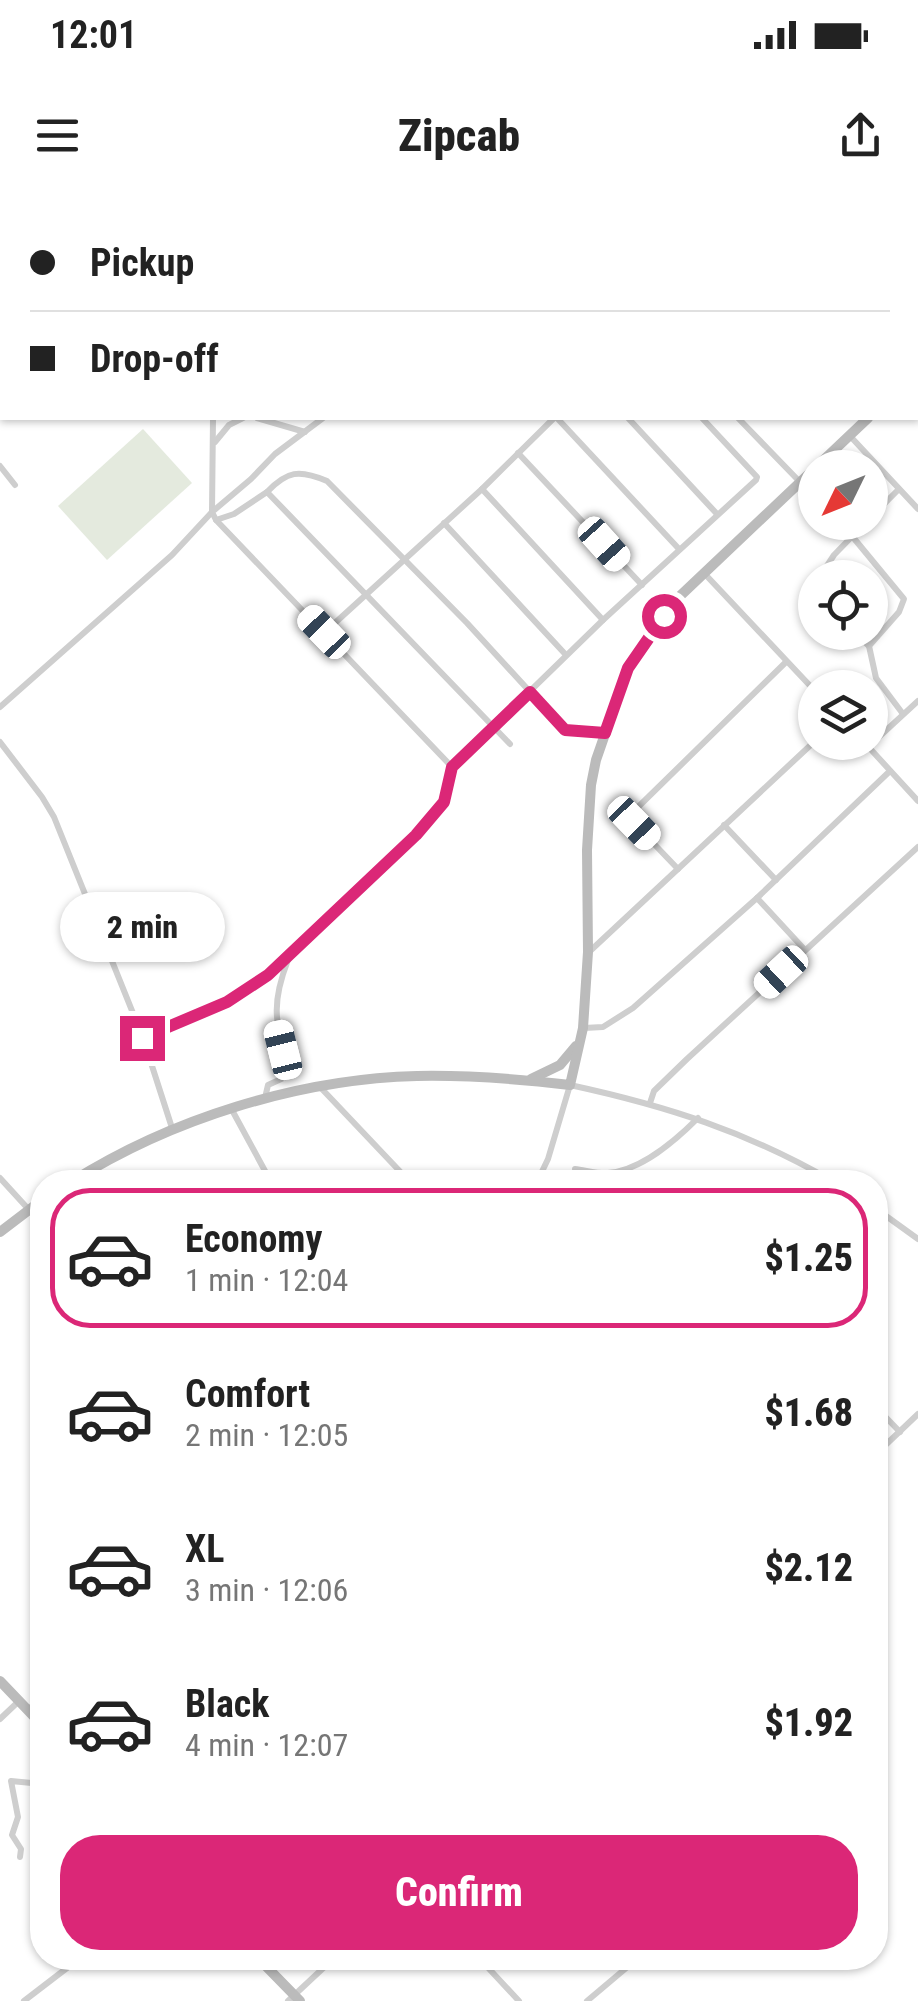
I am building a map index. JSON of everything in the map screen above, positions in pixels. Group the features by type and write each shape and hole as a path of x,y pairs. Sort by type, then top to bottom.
{"main road":[{"path":"833,450 866,420"},
{"path":"90,1170 155,1135 264,1100 321,1088 414,1076 570,1085 582,1031 588,952 588,816 596,760 628,668 664,616 702,572 798,481"},
{"path":"525,1080 560,1065 574,1051 582,1031"},
{"path":"0,1232 28,1210"},
{"path":"0,1682 30,1712"},
{"path":"269,1970 294,1999"}],"street":[{"path":"214,420 214,516 452,767"},
{"path":"215,442 229,425 239,420"},
{"path":"264,420 306,432"},
{"path":"0,707 172,555 275,454 321,420"},
{"path":"324,632 553,420"},
{"path":"557,420 680,549"},
{"path":"630,420 717,514"},
{"path":"142,1038 241,994 290,955 433,815 444,802 452,767 757,477 704,420"},
{"path":"740,420 798,479"},
{"path":"849,436 918,509"},
{"path":"518,452 642,585"},
{"path":"0,466 16,485"},
{"path":"214,516 234,514 292,472 307,472 327,480 565,730 605,733"},
{"path":"482,489 603,620"},
{"path":"888,500 899,489"},
{"path":"266,492 510,744"},
{"path":"444,523 566,655"},
{"path":"833,560 849,540"},
{"path":"855,540 872,560"},
{"path":"702,572 798,674"},
{"path":"888,580 904,599 900,612 888,625"},
{"path":"869,650 876,678 904,714"},
{"path":"678,868 634,823 634,811 786,662"},
{"path":"888,727 918,701"},
{"path":"0,742 54,817 142,1038 173,1131"},
{"path":"588,952 798,757"},
{"path":"880,760 918,801"},
{"path":"582,1031 620,1018 757,898 890,771"},
{"path":"724,825 776,880"},
{"path":"650,1103 654,1091 918,848"},
{"path":"757,898 805,950"},
{"path":"264,1100 268,1084 290,1075 274,1008 290,955"},
{"path":"542,1170 570,1085 698,1118 747,1137 811,1170"},
{"path":"321,1088 399,1170"},
{"path":"232,1110 264,1170"},
{"path":"618,1170 646,1161 698,1118"},
{"path":"575,1169 583,1170"},
{"path":"0,1178 28,1210"},
{"path":"888,1217 918,1239"},
{"path":"888,1443 918,1414"},
{"path":"888,1420 900,1432"},
{"path":"0,1719 19,1701"},
{"path":"20,1856 21,1849 12,1834 18,1818 11,1781 30,1783"},
{"path":"24,2001 64,1970"},
{"path":"294,1999 322,1970"},
{"path":"490,1970 518,2001"},
{"path":"587,2001 624,1970"}],"shaded area":[{"path":"143,429 192,483 107,560 58,506"}],"route":[{"path":"142,1038 227,1002 268,975 416,835 444,802 452,767 530,692 565,730 605,733 628,668 664,616"}]}
